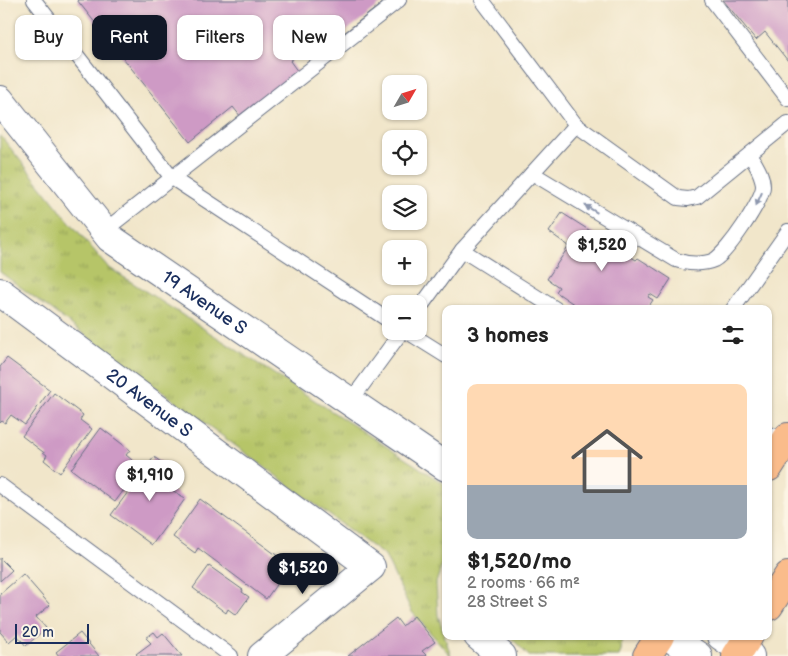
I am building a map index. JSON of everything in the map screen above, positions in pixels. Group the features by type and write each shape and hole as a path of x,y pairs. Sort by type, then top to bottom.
{"main road":[{"path":"772,460 779,442"},
{"path":"772,601 788,576"},
{"path":"647,656 657,640"}],"street":[{"name":"19 Avenue S","path":"0,100 110,238 442,464"},
{"name":"20 Avenue S","path":"0,292 371,567 262,656"},
{"path":"483,640 502,656"},
{"path":"674,640 698,656"}],"lane":[{"path":"34,0 172,178 382,316"},
{"path":"104,231 399,0"},
{"path":"482,0 576,125 678,198 688,199 697,197 788,123"},
{"path":"712,0 788,99"},
{"path":"427,298 462,250 576,125"},
{"path":"532,173 676,260 686,263 701,263 714,260 723,253 760,200 763,187 762,175 750,154"},
{"path":"736,305 788,231"},
{"path":"462,250 550,305"},
{"path":"350,402 395,340"},
{"path":"420,340 442,354"},
{"path":"0,485 231,656"}],"green space":[{"path":"0,135 108,267 442,482 442,564 436,583 442,640 446,640 451,656 412,612 385,556 0,272"},
{"path":"513,640 622,640 619,656 529,656"}],"building":[{"path":"77,0 386,0 345,32 345,15 273,15 273,60 291,60 290,61 298,72 241,117 233,107 190,142 125,60 167,60 167,15 92,15 92,19"},
{"path":"723,0 788,0 788,61 765,32 756,40"},
{"path":"562,213 636,260 638,258 671,279 658,299 650,294 648,297 653,300 650,305 575,305 556,292 559,287 547,279 569,246 549,232"},
{"path":"7,358 50,390 25,425 11,415 5,423 2,421 0,423 0,367"},
{"path":"54,393 83,415 80,420 92,429 60,473 44,460 47,455 22,436"},
{"path":"101,428 130,450 126,455 138,465 123,485 126,487 115,502 71,469"},
{"path":"154,457 178,474 168,487 185,499 152,545 111,515"},
{"path":"200,499 290,565 266,599 198,548 195,553 173,537"},
{"path":"0,558 12,570 0,581"},
{"path":"209,566 243,590 242,592 249,597 236,615 228,609 226,613 193,588"},
{"path":"23,574 50,605 36,617 46,628 26,646 17,635 9,642 0,632 0,594"},
{"path":"414,616 435,642 422,651 427,656 348,656 396,618 402,626"},
{"path":"154,632 158,637 163,633 182,656 138,656 136,654 151,643 146,638"},
{"path":"80,633 99,656 59,656 56,652"}]}
